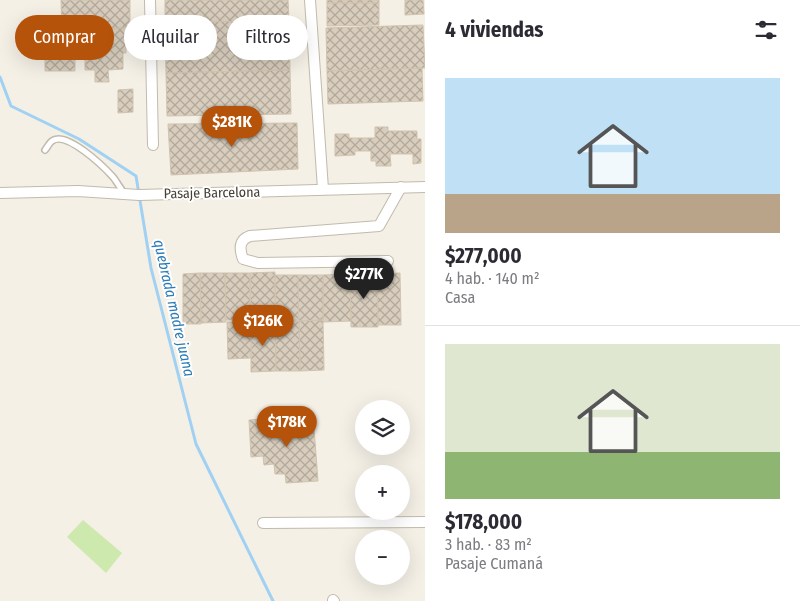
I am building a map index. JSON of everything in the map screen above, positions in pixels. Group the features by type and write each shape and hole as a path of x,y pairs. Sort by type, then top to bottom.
{"street":[{"path":"150,0 153,144"},
{"path":"310,0 322,189"},
{"name":"Pasaje Barcelona","path":"0,193 78,191 139,195 425,187"},
{"path":"388,261 258,263 243,259 239,249 241,242 250,236 379,226 400,188"},
{"path":"263,523 425,522"}],"lane":[{"path":"45,150 52,140 58,139 71,142 101,165 115,179 124,194"}],"green space":[{"path":"83,520 122,553 106,573 67,537"}],"building":[{"path":"61,0 130,0 130,15 124,15 124,28 114,28 114,15 62,15"},
{"path":"165,0 288,0 289,15 227,15 227,22 217,22 217,15 165,15"},
{"path":"327,0 379,0 379,3 327,3"},
{"path":"405,0 423,0 424,14 405,15"},
{"path":"327,3 379,3 379,25 327,26"},
{"path":"217,22 227,22 227,60 290,60 290,70 166,73 166,60 217,60"},
{"path":"423,25 425,68 327,71 326,28"},
{"path":"114,28 124,28 123,69 108,70 109,82 95,82 95,70 85,70 85,60 114,60"},
{"path":"45,60 75,60 75,71 45,71"},
{"path":"422,68 423,101 328,104 327,71"},
{"path":"290,70 291,114 167,116 166,73"},
{"path":"133,89 133,112 118,113 118,90"},
{"path":"297,123 298,169 171,175 168,124"},
{"path":"375,127 388,127 388,131 417,131 417,139 421,139 421,163 413,164 413,154 390,154 391,166 376,166 376,161 371,161 371,151 355,151 355,155 335,156 335,134 349,134 349,138 375,138"},
{"path":"275,272 275,321 251,322 250,273"},
{"path":"200,273 225,273 226,322 201,323"},
{"path":"200,273 201,324 183,324 183,274"},
{"path":"225,273 250,273 250,320 226,320"},
{"path":"400,273 401,325 378,325 377,274"},
{"path":"350,274 377,274 378,327 351,327"},
{"path":"350,274 351,321 323,322 323,275"},
{"path":"275,275 298,275 299,320 276,321"},
{"path":"298,275 323,275 323,320 299,321"},
{"path":"323,320 324,370 300,371 299,321"},
{"path":"275,321 299,321 300,371 276,371"},
{"path":"275,321 276,371 251,372 251,322"},
{"path":"227,322 251,322 251,358 228,359"},
{"path":"313,415 318,481 286,483 285,474 275,474 274,464 264,465 263,456 251,457 249,420 264,419 265,425 288,423 289,431 299,430 298,416"}],"waterway":[{"name":"quebrada madre juana","path":"0,77 11,106 79,139 136,176 151,268 196,444 273,601"}]}
